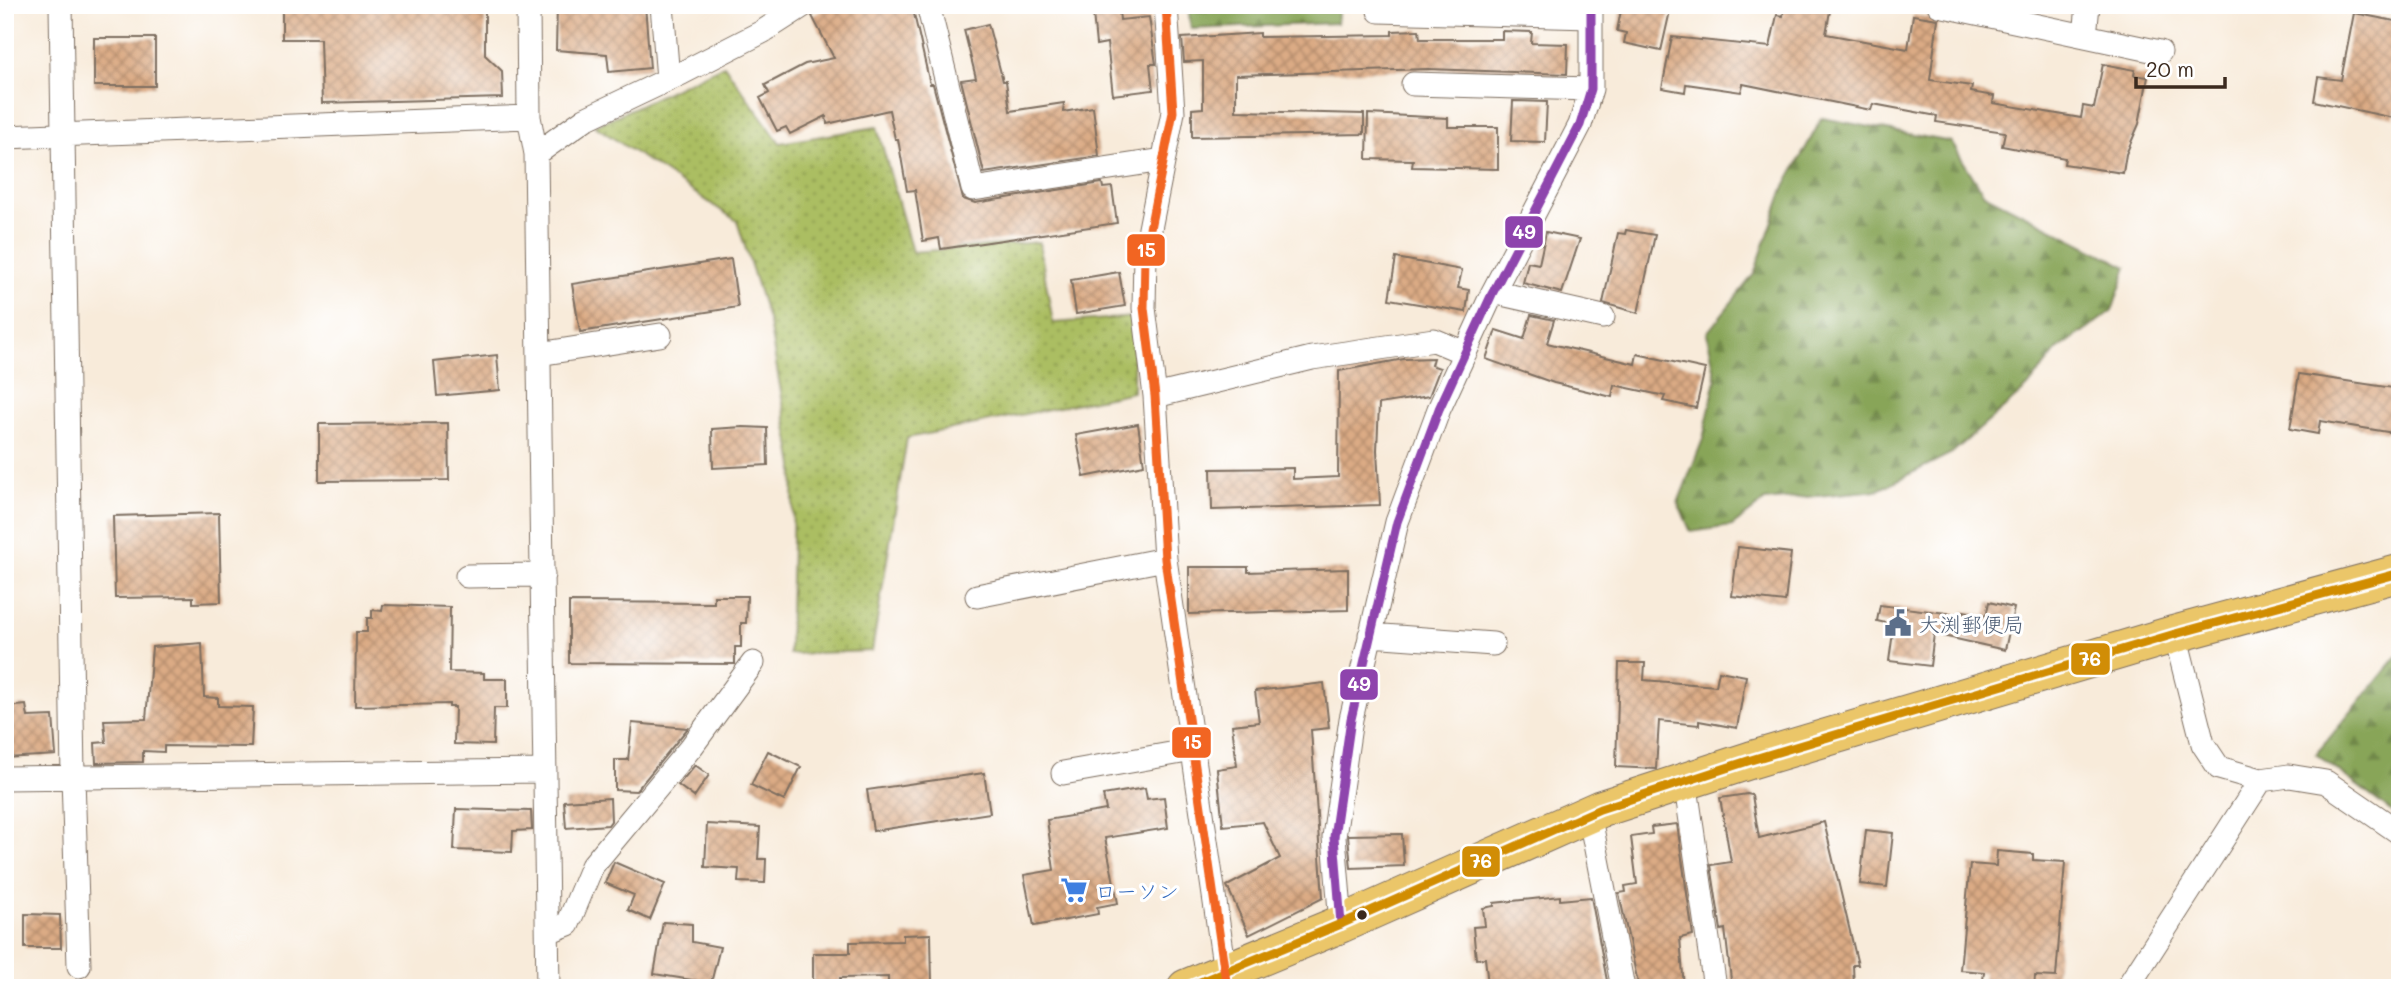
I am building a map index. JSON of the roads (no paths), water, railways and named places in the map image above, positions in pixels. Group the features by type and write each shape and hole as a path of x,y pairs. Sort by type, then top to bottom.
{"main road":[{"path":"1185,988 1226,981 1341,924 1589,813 1685,780 2175,634 2400,573"}],"street":[{"path":"61,5 73,777 79,966"},
{"path":"528,5 529,117 536,154 545,771 550,931 548,988"},
{"path":"662,5 668,79"},
{"path":"536,154 585,119 762,32 804,5"},
{"path":"928,5 973,189 1163,160"},
{"path":"1166,5 1173,112 1145,254 1144,308 1155,396 1165,559 1226,981"},
{"path":"1939,5 2160,51"},
{"path":"2085,36 2088,5"},
{"path":"1341,924 1334,837 1351,719 1397,522 1438,409 1493,292 1580,125 1591,89 1590,11 1379,11"},
{"path":"1413,84 1591,89"},
{"path":"5,137 529,117"},
{"path":"1493,292 1603,317"},
{"path":"539,354 660,335"},
{"path":"1155,396 1312,358 1434,340 1465,353"},
{"path":"977,596 1165,559"},
{"path":"467,576 543,575"},
{"path":"2175,634 2203,744 2219,768 2261,780 2289,776 2326,782 2400,833"},
{"path":"1370,635 1493,644"},
{"path":"550,931 568,925 592,866 692,746 753,663"},
{"path":"1063,773 1193,750"},
{"path":"5,778 545,771"},
{"path":"1685,780 1715,988"},
{"path":"2127,988 2261,780"},
{"path":"1589,813 1623,988"}],"place":[{"name":"大渕郵便局","path":"1898,623"},
{"name":"ローソン","path":"1074,890"}]}
